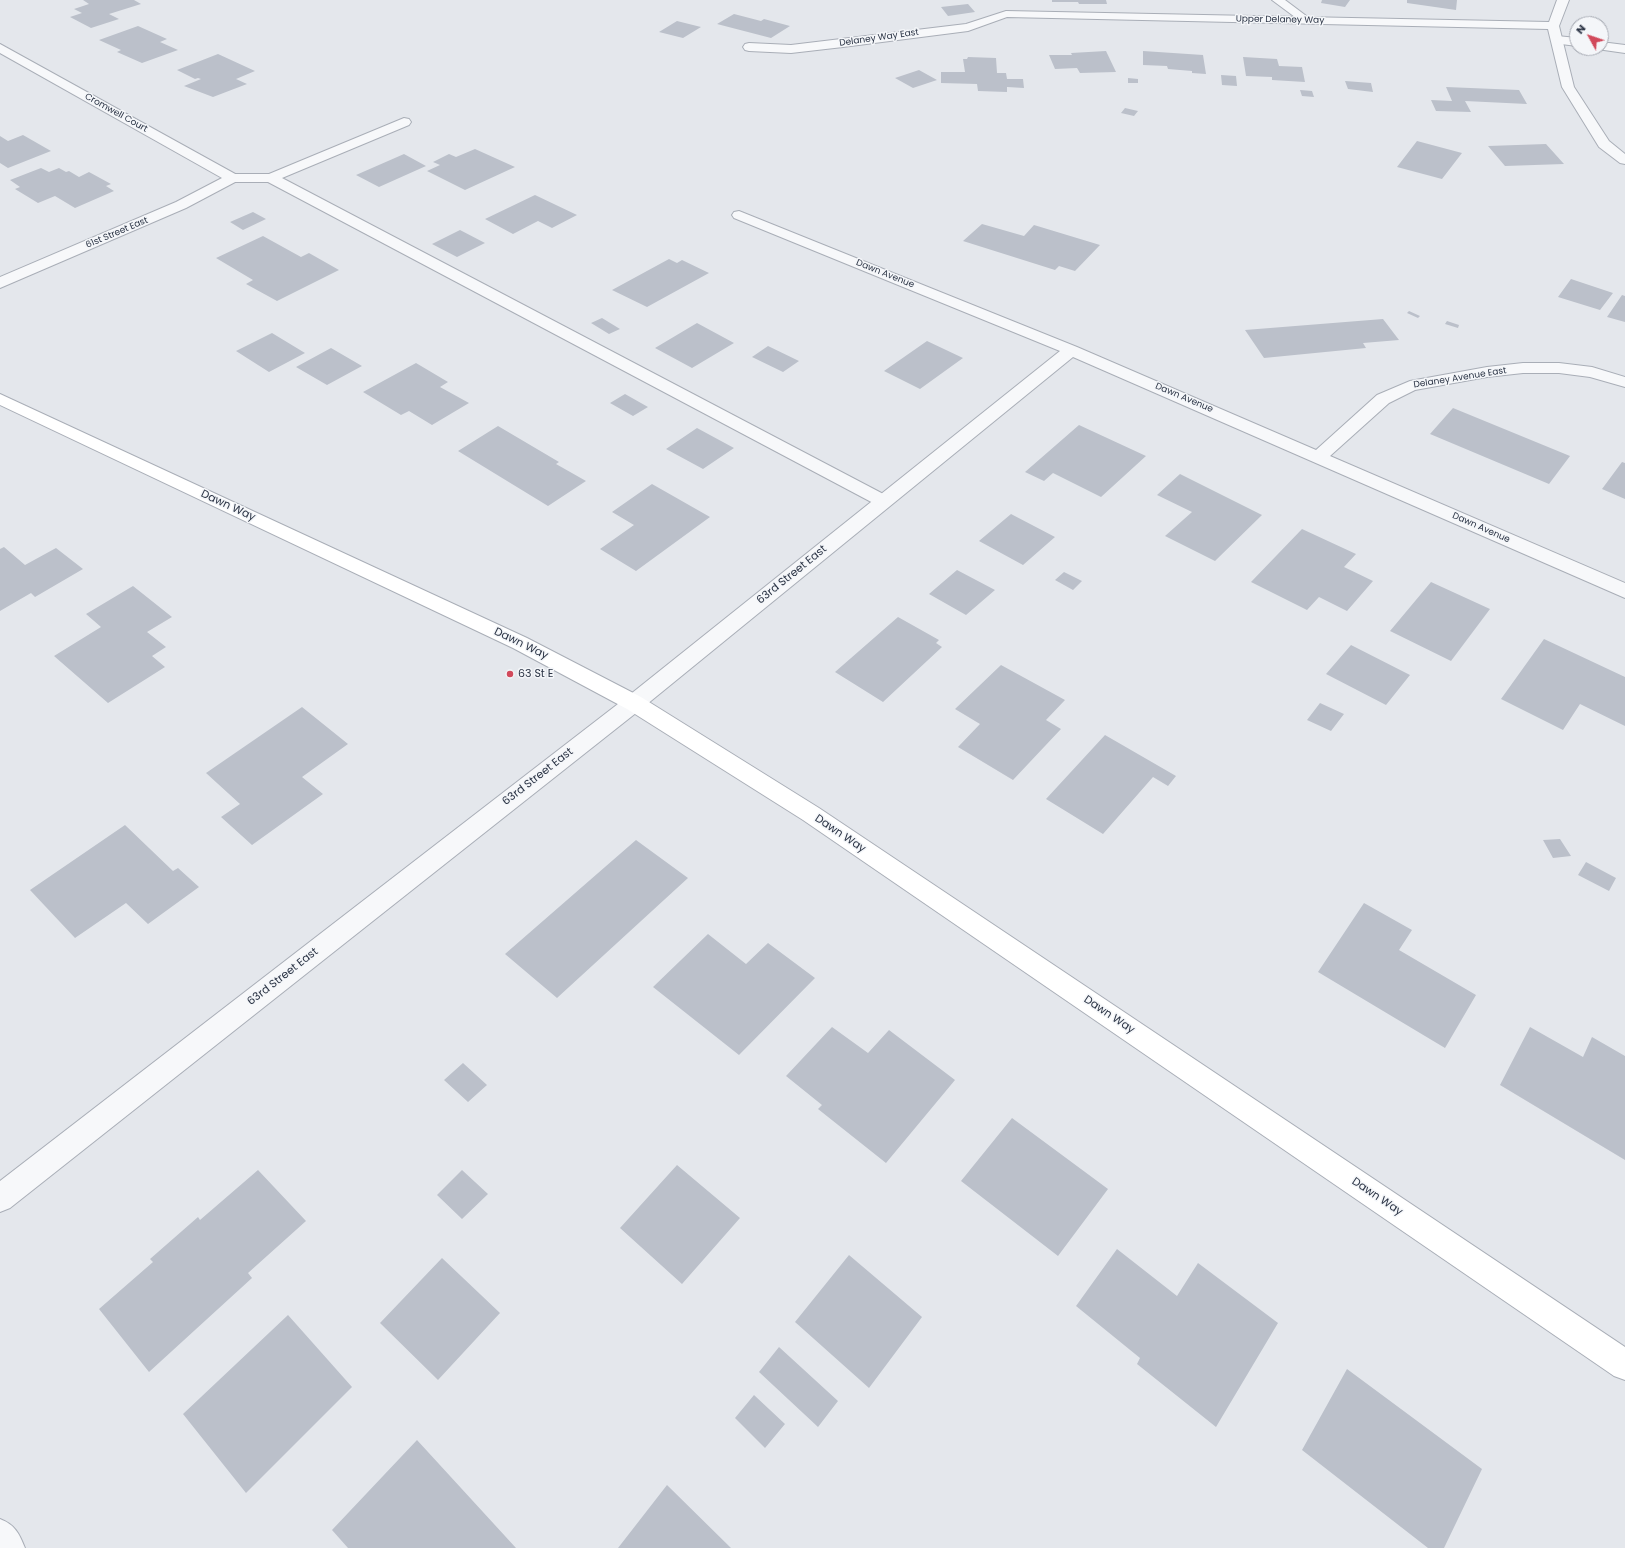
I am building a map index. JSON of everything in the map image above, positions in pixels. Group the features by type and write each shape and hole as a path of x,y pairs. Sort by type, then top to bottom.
{"street":[{"path":"1001,0 1006,14"},
{"path":"1278,0 1307,21"},
{"path":"1563,0 1553,26 1568,87 1604,144 1625,160"},
{"name":"Upper Delaney Way","path":"1006,14 1553,26"},
{"name":"Delaney Way East","path":"749,47 791,49 968,27 1006,14"},
{"path":"1557,40 1569,41"},
{"path":"1609,47 1625,49"},
{"name":"Cromwell Court","path":"0,48 232,178"},
{"path":"232,178 271,178 404,122"},
{"name":"61st Street East","path":"0,283 181,205 232,178"},
{"path":"271,178 883,501"},
{"name":"Dawn Avenue","path":"739,215 1071,350 1625,591"},
{"name":"63rd Street East","path":"0,1198 634,703 1071,350"},
{"name":"Delaney Avenue East","path":"1318,457 1383,399 1410,386 1487,372 1523,368 1559,368 1592,372 1625,382"},
{"name":"Dawn Way","path":"0,399 520,643 634,703 811,814 1625,1365"},
{"path":"0,1535 9,1548"}],"building":[{"path":"83,0 134,0 141,4 109,14 119,19 91,28 70,17 82,13 74,9 89,4"},
{"path":"1052,0 1106,0 1107,4 1079,4 1078,2 1052,2"},
{"path":"1322,0 1350,0 1345,7 1321,3"},
{"path":"1407,0 1457,0 1456,10 1407,3"},
{"path":"968,4 975,12 948,16 941,7"},
{"path":"734,14 761,21 764,19 790,26 771,38 717,24"},
{"path":"677,21 701,27 683,38 659,32"},
{"path":"138,26 167,39 160,42 178,50 142,63 117,52 121,50 99,40"},
{"path":"1106,51 1116,72 1080,73 1077,68 1055,69 1049,55 1072,55 1071,53"},
{"path":"1143,51 1203,55 1206,74 1168,69 1167,66 1143,65"},
{"path":"218,54 255,71 236,79 247,84 213,97 184,86 201,79 195,79 177,70"},
{"path":"968,57 996,58 997,73 1006,73 1007,79 1023,79 1024,88 1007,87 1007,92 978,91 977,84 941,83 941,72 965,72 963,59 967,59"},
{"path":"1243,57 1277,59 1279,66 1302,67 1305,82 1272,80 1272,77 1246,76"},
{"path":"919,70 937,80 913,88 895,78"},
{"path":"1221,75 1236,76 1237,86 1222,85"},
{"path":"1128,78 1138,79 1138,83 1128,83"},
{"path":"1345,81 1371,83 1373,92 1348,89"},
{"path":"1446,87 1519,90 1527,104 1465,101 1471,112 1436,111 1431,100 1452,101"},
{"path":"1300,90 1312,91 1314,97 1302,96"},
{"path":"1125,108 1138,111 1134,116 1121,113"},
{"path":"23,135 51,151 8,168 0,163 0,136 8,141"},
{"path":"1417,141 1462,153 1442,179 1397,167"},
{"path":"1546,144 1564,164 1505,166 1488,146"},
{"path":"475,149 515,167 465,190 427,171 440,165 433,162 449,154 456,157"},
{"path":"404,154 426,166 379,187 356,175"},
{"path":"41,168 49,172 59,168 66,172 69,171 79,177 89,172 111,184 106,186 114,191 75,208 55,196 38,203 15,189 20,187 10,180"},
{"path":"535,195 577,215 552,228 538,221 513,234 485,219"},
{"path":"253,212 266,219 243,230 230,222"},
{"path":"982,224 1024,236 1034,225 1100,245 1075,271 1059,266 1055,270 963,241"},
{"path":"460,230 485,243 457,257 432,244"},
{"path":"263,236 301,257 309,253 339,270 277,301 246,284 253,280 216,258"},
{"path":"669,259 677,263 682,260 709,273 647,307 612,290"},
{"path":"1571,279 1613,293 1600,310 1558,297"},
{"path":"1622,295 1625,296 1625,322 1607,317"},
{"path":"1409,311 1420,316 1418,318 1407,313"},
{"path":"602,318 620,329 609,334 591,323"},
{"path":"1383,319 1399,340 1363,343 1366,348 1264,358 1245,330"},
{"path":"1447,321 1459,325 1458,328 1445,324"},
{"path":"697,323 734,343 692,368 655,348"},
{"path":"272,333 305,353 269,372 236,351"},
{"path":"927,341 963,358 920,389 884,371"},
{"path":"768,346 799,361 783,372 752,357"},
{"path":"331,348 362,366 327,385 296,367"},
{"path":"416,363 448,382 440,387 469,403 432,425 409,411 401,415 363,392"},
{"path":"625,394 648,407 633,416 610,403"},
{"path":"1453,408 1570,456 1549,484 1430,434"},
{"path":"1079,425 1146,456 1101,497 1053,473 1044,481 1025,472"},
{"path":"498,426 559,462 556,464 586,481 548,506 458,451"},
{"path":"697,428 734,448 703,469 666,449"},
{"path":"1622,462 1625,463 1625,499 1602,489"},
{"path":"1180,474 1262,515 1215,561 1165,536 1192,512 1157,495"},
{"path":"652,484 710,517 636,571 600,549 634,525 612,512"},
{"path":"1011,514 1055,537 1023,565 979,541"},
{"path":"1302,529 1356,554 1344,567 1373,581 1347,611 1319,597 1307,610 1251,582"},
{"path":"4,547 25,565 56,548 83,569 35,597 31,593 0,611 0,549"},
{"path":"957,570 995,590 966,615 929,594"},
{"path":"1064,572 1082,581 1073,590 1055,580"},
{"path":"1431,582 1490,609 1451,661 1390,631"},
{"path":"133,586 172,617 147,632 166,647 152,656 165,667 108,703 54,656 101,627 86,614"},
{"path":"898,617 939,640 936,643 942,647 883,702 835,672"},
{"path":"1544,639 1625,677 1625,726 1580,704 1563,730 1501,699"},
{"path":"1351,645 1410,675 1386,705 1326,674"},
{"path":"1001,665 1065,700 1046,720 1061,729 1013,780 958,747 980,724 955,709"},
{"path":"1320,703 1344,714 1331,731 1307,720"},
{"path":"302,707 348,744 302,777 323,794 252,845 221,817 240,804 206,773"},
{"path":"1105,735 1176,776 1168,786 1153,777 1103,834 1046,799"},
{"path":"125,825 173,871 178,868 199,887 148,924 126,903 75,938 30,890"},
{"path":"1560,839 1571,856 1553,858 1543,840"},
{"path":"636,840 688,878 557,998 505,954"},
{"path":"1586,862 1616,878 1609,891 1578,875"},
{"path":"1364,903 1412,930 1399,950 1476,995 1445,1048 1318,972"},
{"path":"708,934 746,964 768,943 815,978 739,1055 653,987"},
{"path":"832,1027 868,1053 889,1030 955,1080 886,1163 818,1109 822,1105 786,1076"},
{"path":"1530,1027 1583,1057 1592,1037 1625,1056 1625,1160 1500,1085"},
{"path":"463,1063 487,1085 468,1102 444,1080"},
{"path":"1012,1118 1108,1189 1058,1256 961,1181"},
{"path":"677,1165 740,1218 682,1284 620,1228"},
{"path":"258,1170 306,1221 248,1273 252,1278 149,1372 99,1309 153,1262 150,1259 198,1217 200,1220"},
{"path":"462,1170 488,1194 462,1219 437,1195"},
{"path":"1117,1249 1177,1296 1198,1263 1278,1323 1216,1427 1137,1364 1140,1358 1076,1306"},
{"path":"849,1255 922,1317 869,1388 795,1322"},
{"path":"442,1258 500,1313 438,1380 380,1323"},
{"path":"288,1315 352,1387 246,1493 183,1414"},
{"path":"779,1347 838,1401 818,1427 759,1372"},
{"path":"1347,1369 1482,1469 1444,1548 1428,1548 1302,1450"},
{"path":"754,1395 785,1424 765,1448 735,1418"},
{"path":"417,1440 516,1548 348,1548 332,1530"},
{"path":"667,1485 731,1548 618,1548"}],"place":[{"name":"63 St E","path":"510,674"}]}
